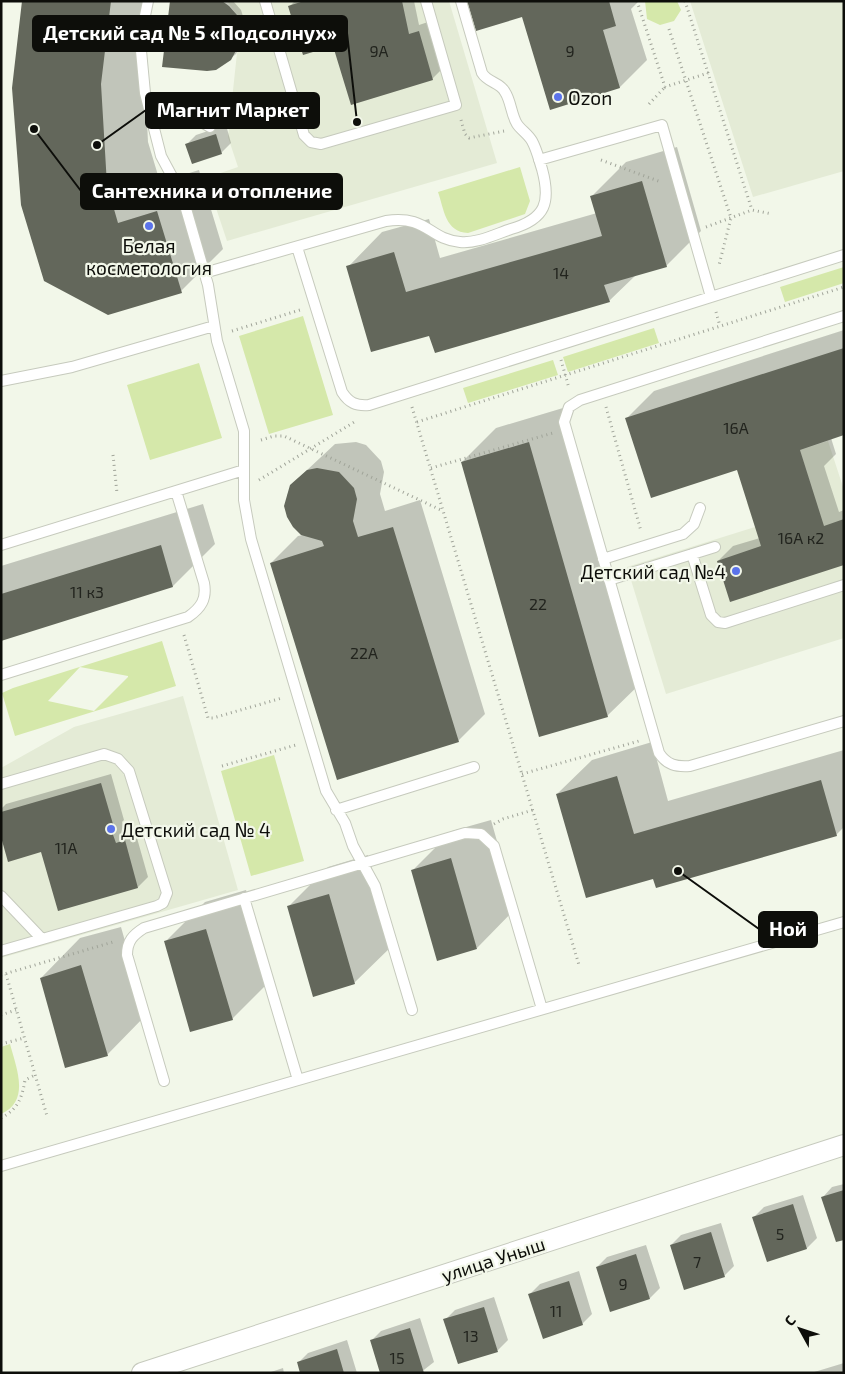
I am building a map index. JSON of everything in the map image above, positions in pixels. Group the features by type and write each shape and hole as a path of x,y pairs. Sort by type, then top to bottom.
{"street":[{"name":"улица Уныш","path":"142,1373 844,1145"}],"lane":[{"path":"148,1 142,23 140,52 151,121 161,156 182,194 204,273 215,331 244,431 246,445 243,489 251,539 326,791 378,893 412,1010"},
{"path":"265,1 304,135 315,144 321,144 456,105 426,1"},
{"path":"204,273 400,219 422,224 449,240 466,243 524,226 540,213 547,197 547,187 533,142 514,119 506,93 502,87 487,79 482,73 461,1"},
{"path":"151,121 190,115 210,127"},
{"path":"539,160 662,125 711,297"},
{"path":"297,247 342,392 347,399 359,406 369,405 408,393 844,255"},
{"path":"844,316 574,403 564,417 654,736 659,753 664,760 679,767 690,766 844,721"},
{"path":"1,380 72,366 215,331"},
{"path":"1,545 244,470"},
{"path":"1,675 179,620 196,611 202,604 205,590 176,491"},
{"path":"603,559 687,532 697,520 700,508"},
{"path":"609,580 715,547"},
{"path":"692,554 711,615 718,622 725,623 844,585"},
{"path":"1,784 104,754 118,759 129,771 167,887 166,899 157,906 1,951"},
{"path":"336,810 474,767"},
{"path":"164,1081 127,955 132,937 144,928 465,833 481,834 494,846 542,1009"},
{"path":"1,896 42,940"},
{"path":"244,898 298,1080"},
{"path":"1,1166 844,922"}],"path":[{"path":"637,1 665,87"},
{"path":"684,1 752,210"},
{"path":"669,29 731,218 711,297"},
{"path":"650,104 665,87 708,73"},
{"path":"231,110 290,88"},
{"path":"456,105 467,137 488,134"},
{"path":"574,150 680,189"},
{"path":"693,232 752,210 772,214"},
{"path":"417,422 844,287"},
{"path":"215,331 315,305"},
{"path":"556,346 574,403"},
{"path":"408,393 579,965"},
{"path":"602,393 645,546"},
{"path":"243,489 359,420"},
{"path":"431,468 566,429"},
{"path":"246,445 281,435 443,511"},
{"path":"113,455 119,509"},
{"path":"179,620 208,718 297,694"},
{"path":"522,774 654,736"},
{"path":"222,766 311,740"},
{"path":"481,834 503,819 533,810"},
{"path":"47,1116 4,974 132,937"},
{"path":"1,1015 16,1010"},
{"path":"1,1044 24,1038"},
{"path":"1,1118 17,1106 22,1097 24,1080 35,1074"}],"shaded area":[{"path":"227,1 449,1 497,163 227,241 206,178 238,167 228,137 237,53 242,31 237,15"},
{"path":"690,1 844,1 844,171 753,197"},
{"name":"Детский сад №4","path":"828,441 844,490 844,638 666,694 627,567 755,527 747,503 810,483 800,450"},
{"name":"Детский сад № 4","path":"183,696 238,890 1,958 1,768 74,727"}],"green space":[{"path":"645,1 677,1 681,10 674,21 660,25 647,19"},
{"path":"520,167 530,201 525,214 468,233 454,229 444,212 438,192"},
{"path":"844,267 844,283 785,302 780,287"},
{"path":"303,316 333,415 269,434 239,336"},
{"path":"654,328 659,343 568,372 563,357"},
{"path":"553,360 558,375 468,403 463,388"},
{"path":"199,363 222,438 150,460 127,385"},
{"path":"162,641 176,686 15,736 2,693 13,688","holes":["80,667 128,676 94,711 48,701"]},
{"path":"274,755 304,861 251,876 221,771"},
{"path":"10,1044 18,1073 19,1092 16,1101 1,1114 1,1047"}],"building":[{"path":"22,1 111,1 101,84 107,185 118,223 157,211 182,293 108,315 44,281 21,205 12,88"},
{"path":"170,1 222,1 229,6 237,15 242,31 241,41 231,60 216,70 207,71 162,67"},
{"path":"304,1 402,1 409,34 419,31 433,80 351,105 333,46 303,55 288,6"},
{"path":"467,1 609,1 616,26 603,30 620,88 550,110 522,17 476,31"},
{"path":"216,134 222,154 192,164 185,144"},
{"path":"642,181 667,267 604,285 610,302 435,353 429,336 371,352 346,266 394,252 406,292 602,236 590,196"},
{"path":"844,348 844,435 800,450 824,526 844,519 844,565 730,602 717,561 761,546 737,470 651,498 625,418"},
{"path":"529,442 608,717 539,737 461,462"},
{"path":"317,468 339,472 354,488 357,499 353,521 358,537 393,527 459,742 337,780 270,563 324,546 322,541 301,535 293,527 287,517 284,506 290,485 307,470"},
{"path":"161,545 173,587 1,641 1,594"},
{"path":"617,776 634,834 821,780 837,836 656,888 653,879 586,898 556,794"},
{"path":"101,783 115,831 112,832 116,843 125,840 138,888 58,911 41,852 8,862 1,837 1,812"},
{"path":"451,858 477,949 437,961 411,870"},
{"path":"329,894 355,984 313,997 287,906"},
{"path":"206,929 233,1020 190,1032 164,941"},
{"path":"81,965 108,1056 65,1068 40,978"},
{"path":"844,1190 844,1240 836,1242 821,1197"},
{"path":"793,1204 807,1249 767,1262 752,1217"},
{"path":"711,1232 725,1277 684,1290 670,1245"},
{"path":"636,1254 650,1299 610,1312 596,1267"},
{"path":"569,1281 583,1325 543,1339 528,1294"},
{"path":"484,1307 498,1352 458,1364 443,1319"},
{"path":"410,1328 424,1373 380,1373 370,1340"},
{"path":"337,1349 344,1373 300,1373 297,1362"}],"place":[{"name":"Ozon","path":"558,97"},
{"name":"Детский сад № 5 «Подсолнух»","path":"357,122"},
{"name":"Сантехника и отопление","path":"34,129"},
{"name":"Магнит Маркет","path":"97,145"},
{"name":"Белая косметология","path":"149,226"},
{"name":"Детский сад №4","path":"736,571"},
{"name":"Детский сад № 4","path":"111,829"},
{"name":"Ной","path":"678,871"}]}
